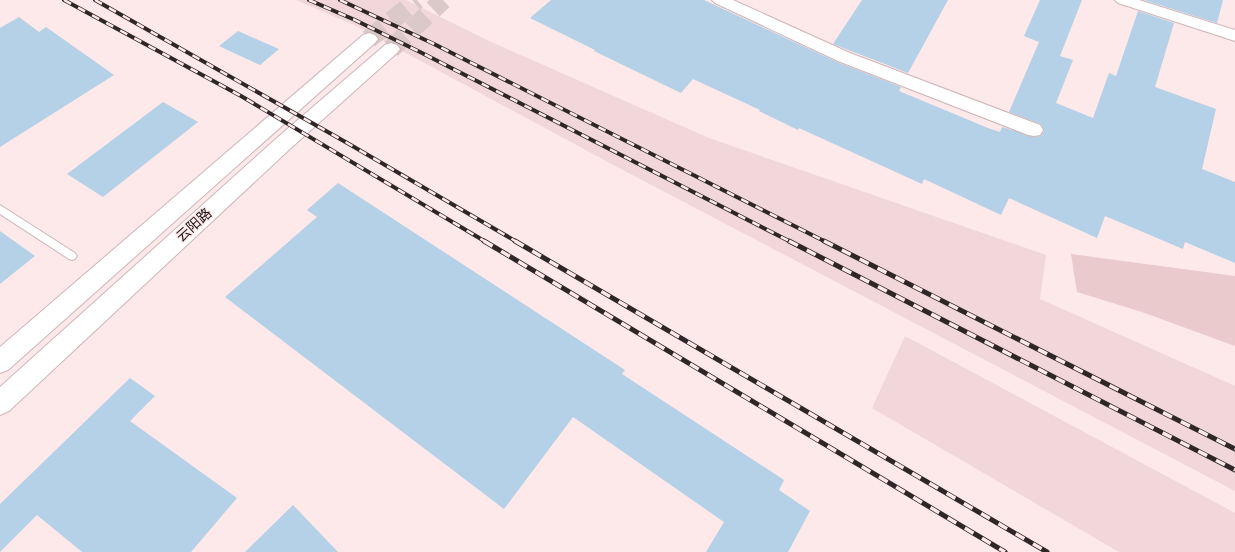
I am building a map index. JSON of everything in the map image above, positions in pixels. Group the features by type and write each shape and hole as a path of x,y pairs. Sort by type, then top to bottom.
{"street":[{"path":"720,0 844,57 1034,130"},
{"path":"1123,0 1235,36"},
{"name":"云阳路","path":"0,362 369,39"},
{"name":"云阳路","path":"0,403 285,142 391,49"}],"lane":[{"path":"0,210 72,256"}],"shaded area":[{"path":"296,0 406,0 489,41 709,138 1046,255 1040,299 1235,386 1235,491 619,168 356,26"},
{"path":"1071,254 1235,276 1235,346 1142,312 1077,292"},
{"path":"905,336 1235,513 1235,552 1119,552 872,408"}],"building":[{"path":"551,0 704,0 837,62 901,87 899,91 988,128 1000,132 1002,127 1034,137 1040,136 1044,131 1041,124 1009,112 1039,42 1024,36 1040,0 1082,0 1060,56 1073,60 1056,103 1093,118 1109,73 1116,76 1138,11 1174,23 1155,87 1216,109 1202,169 1235,182 1235,263 1185,242 1183,249 1105,216 1097,238 1009,198 1001,215 924,179 922,184 799,128 798,130 759,111 760,110 693,79 681,93 530,18"},
{"path":"862,0 948,0 908,73 833,44"},
{"path":"1144,0 1223,0 1217,23"},
{"path":"19,17 39,32 46,27 114,75 0,147 0,28"},
{"path":"238,31 279,49 260,65 219,46"},
{"path":"163,102 198,122 103,197 67,174"},
{"path":"338,183 625,370 622,374 784,480 779,490 810,511 788,552 706,552 724,522 573,417 504,509 225,297 317,217 307,210"},
{"path":"0,231 35,256 0,284"},
{"path":"130,378 155,396 130,421 237,498 191,552 82,552 37,515 0,552 0,504"},
{"path":"293,505 338,552 245,552"}],"tunnel":[{"path":"369,39 417,0"},
{"path":"391,49 443,0"}],"railway":[{"path":"64,0 241,96 486,242"},
{"path":"95,0 349,144 517,242"},
{"path":"309,0 355,20 422,53 791,242"},
{"path":"340,0 434,44 826,242"},
{"path":"484,241 1005,552"},
{"path":"515,241 1047,552"},
{"path":"789,241 1235,470"},
{"path":"824,241 1235,449"}]}
